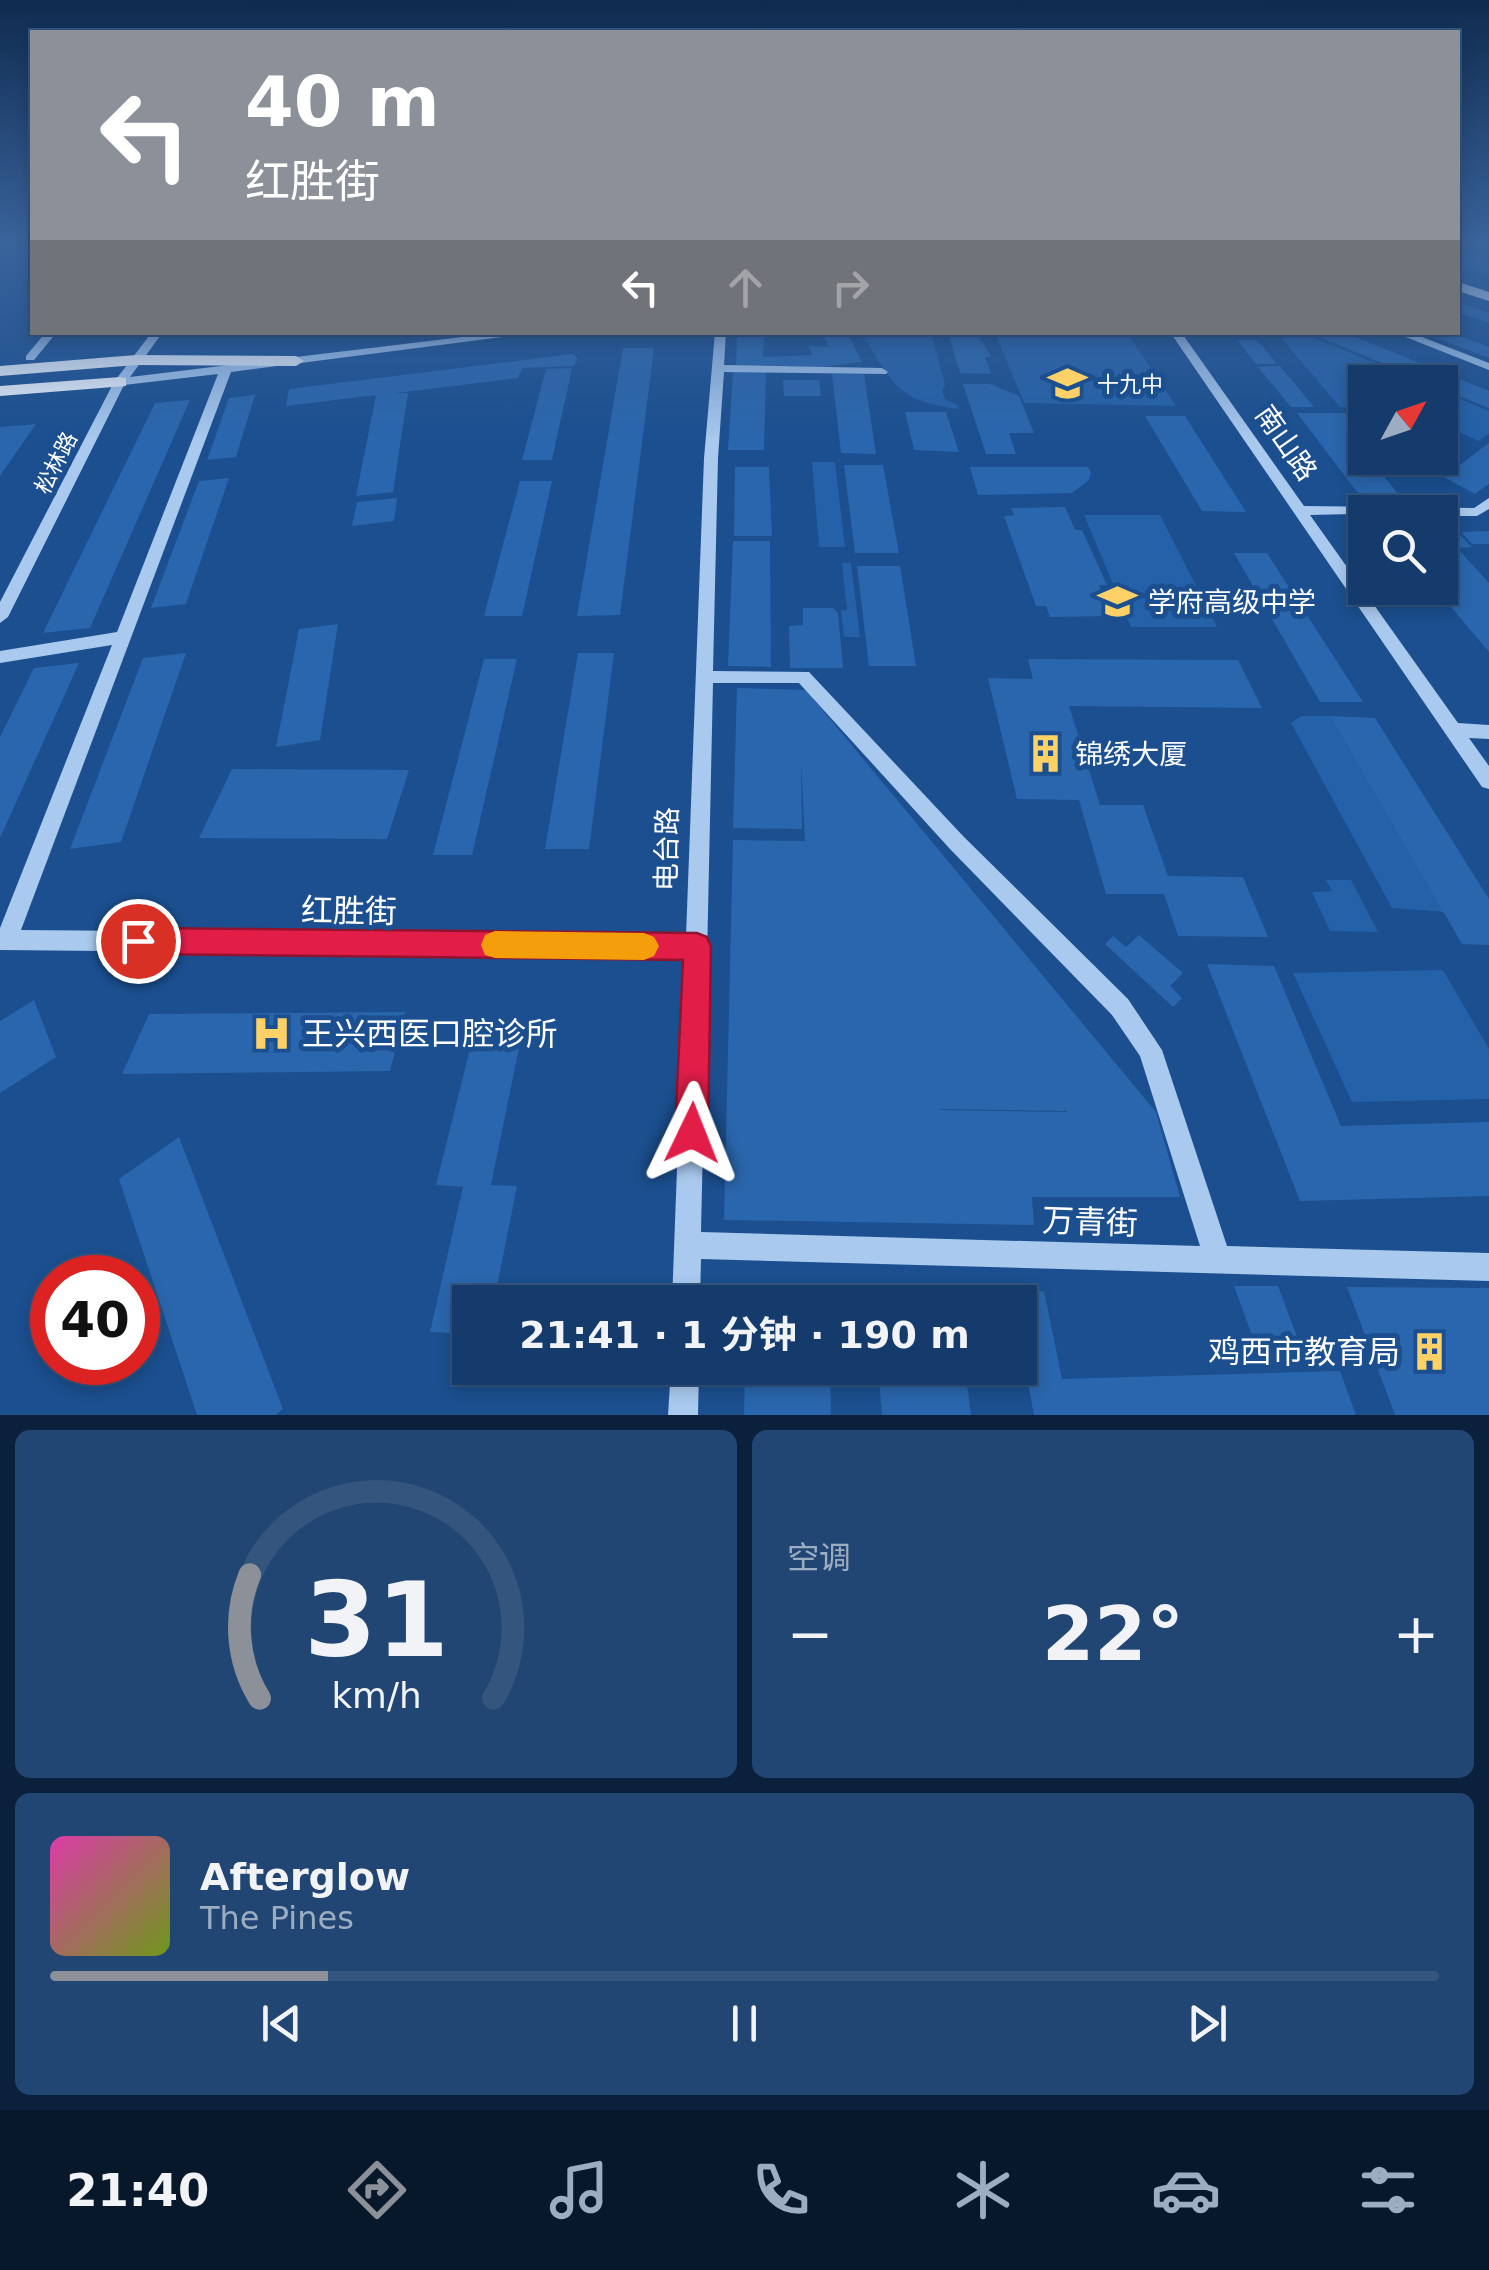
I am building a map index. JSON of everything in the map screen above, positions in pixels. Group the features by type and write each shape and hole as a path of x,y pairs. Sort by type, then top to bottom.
{"main road":[{"path":"0,371 136,360 296,361"},
{"path":"0,391 120,382"}],"street":[{"path":"30,358 49,335"},
{"name":"松林路","path":"0,617 120,382 156,335"},
{"path":"120,382 511,335"},
{"name":"电台路","path":"687,1285 711,458 721,335"},
{"name":"南山路","path":"1177,335 1489,781"},
{"path":"1406,335 1489,367"},
{"path":"718,368 882,372"},
{"path":"3,940 226,369"},
{"path":"1300,510 1477,512 1489,502"},
{"path":"0,657 122,637"},
{"path":"704,678 804,677 957,842 1120,1007 1150,1050 1218,1261"},
{"path":"1453,730 1489,732"},
{"name":"红胜街","path":"3,940 697,947"},
{"name":"万青街","path":"688,1245 1489,1267"},
{"path":"683,1415 684,1385"}],"shaded area":[{"path":"862,335 932,335 945,399 959,409 909,395 881,365"},
{"path":"996,335 1128,335 1176,406 1024,403"},
{"path":"1308,335 1380,365 1348,365 1348,407 1340,407 1282,339"},
{"path":"1458,398 1489,411 1489,434 1478,441 1458,432"},
{"path":"812,462 835,462 845,547 819,547"},
{"path":"1084,515 1160,515 1217,627 1131,627"},
{"path":"842,563 851,563 860,637 844,637 841,610 847,610"},
{"path":"1301,716 1330,716 1444,912 1392,908 1291,723"},
{"path":"1326,880 1351,880 1378,932 1330,931 1312,892 1332,891"},
{"path":"1443,970 1489,1049 1489,1099 1352,1102 1293,973"}],"building":[{"path":"1460,308 1489,313 1489,323 1460,313"},
{"path":"737,335 776,335 764,338 763,357 812,355 809,346 829,347 823,335 848,335 862,362 824,367 736,366"},
{"path":"949,335 979,335 991,357 985,357 991,374 960,373"},
{"path":"1314,335 1350,335 1425,365 1387,365"},
{"path":"1428,335 1458,335 1489,347 1489,358"},
{"path":"1237,340 1257,340 1277,364 1256,364"},
{"path":"623,348 654,348 620,615 577,616"},
{"path":"572,354 578,358 574,366 522,368 518,378 396,393 408,393 393,492 356,496 376,395 286,406 289,389"},
{"path":"1280,366 1314,407 1291,407 1258,367"},
{"path":"572,368 552,460 522,460 546,369"},
{"path":"733,372 766,372 764,450 728,450"},
{"path":"832,374 864,374 876,454 841,453"},
{"path":"1458,378 1489,391 1489,408 1458,395"},
{"path":"783,380 819,380 821,396 784,396"},
{"path":"963,384 990,384 1019,396 1034,433 1009,433 1016,454 986,454"},
{"path":"255,395 236,457 207,460 229,398"},
{"path":"190,400 90,628 43,633 155,403"},
{"path":"905,412 946,412 959,452 914,450"},
{"path":"1297,413 1348,413 1348,475 1383,475 1399,495 1359,495"},
{"path":"1145,416 1185,416 1246,512 1202,511"},
{"path":"36,424 0,476 0,427"},
{"path":"1489,443 1489,484 1475,494 1444,477 1458,475 1458,466"},
{"path":"844,465 883,465 899,553 855,553"},
{"path":"735,467 769,467 772,536 734,536"},
{"path":"970,467 1088,467 1091,472 1089,480 1072,493 978,495"},
{"path":"229,478 186,604 151,608 199,481"},
{"path":"520,481 552,481 522,616 484,616"},
{"path":"397,498 394,521 352,526 357,502"},
{"path":"1065,507 1075,530 1082,530 1107,585 1099,585 1112,616 1050,617 1046,606 1036,606 1004,516 1014,515 1011,508"},
{"path":"1489,531 1489,544 1472,544 1461,532"},
{"path":"1458,533 1472,547 1458,548"},
{"path":"733,541 770,541 771,667 728,666"},
{"path":"1458,549 1489,583 1489,652 1449,605 1458,605"},
{"path":"1234,553 1267,553 1363,702 1320,702"},
{"path":"857,566 900,566 916,666 869,666"},
{"path":"803,608 833,608 838,613 843,668 790,668 789,626 803,625"},
{"path":"338,624 320,740 276,747 299,629"},
{"path":"186,653 121,842 70,849 143,658"},
{"path":"578,653 614,653 589,849 545,849"},
{"path":"484,659 517,659 472,855 433,855"},
{"name":"锦绣大厦","path":"1028,659 1238,660 1262,708 1069,706 1100,805 1143,805 1168,876 1243,877 1268,937 1178,936 1164,894 1106,894 1079,800 1017,799 988,678 1033,679"},
{"path":"79,663 0,838 0,737 34,668"},
{"path":"737,688 806,690 1156,1112 1180,1197 1032,1197 1034,1225 724,1220 733,840 805,841 801,761 802,829 733,828","holes":["940,1109 1067,1111 1067,1112"]},
{"path":"1330,716 1375,718 1489,899 1489,945 1462,944"},
{"path":"232,769 409,770 387,839 199,838"},
{"path":"1139,935 1183,973 1170,986 1182,998 1173,1007 1105,944 1113,936 1126,947"},
{"path":"1207,964 1274,966 1341,1126 1489,1122 1489,1196 1300,1201"},
{"path":"34,1000 56,1057 0,1093 0,1021"},
{"path":"405,1012 390,1071 122,1074 149,1014"},
{"path":"471,1045 519,1048 491,1185 517,1186 497,1285 452,1285 452,1333 430,1332 463,1187 436,1185"},
{"path":"179,1137 283,1409 276,1415 197,1415 160,1303 160,1255 144,1255 119,1179"},
{"path":"1234,1286 1278,1286 1303,1353 1257,1349"},
{"name":"鸡西市教育局","path":"1347,1287 1489,1288 1489,1415 1395,1415"},
{"path":"1037,1291 1044,1291 1062,1379 1340,1371 1356,1415 1034,1415 1028,1385 1037,1385"},
{"path":"745,1385 830,1385 831,1415 744,1415"},
{"path":"879,1385 967,1385 971,1415 882,1415"}],"slow traffic":[{"path":"495,945 644,946"}],"place":[{"name":"十九中","path":"1067,384"},
{"name":"学府高级中学","path":"1118,602"},
{"name":"锦绣大厦","path":"1045,754"},
{"name":"王兴西医口腔诊所","path":"272,1034"},
{"name":"鸡西市教育局","path":"1430,1352"}],"route":[{"path":"138,941 697,947 692,1133"}]}
